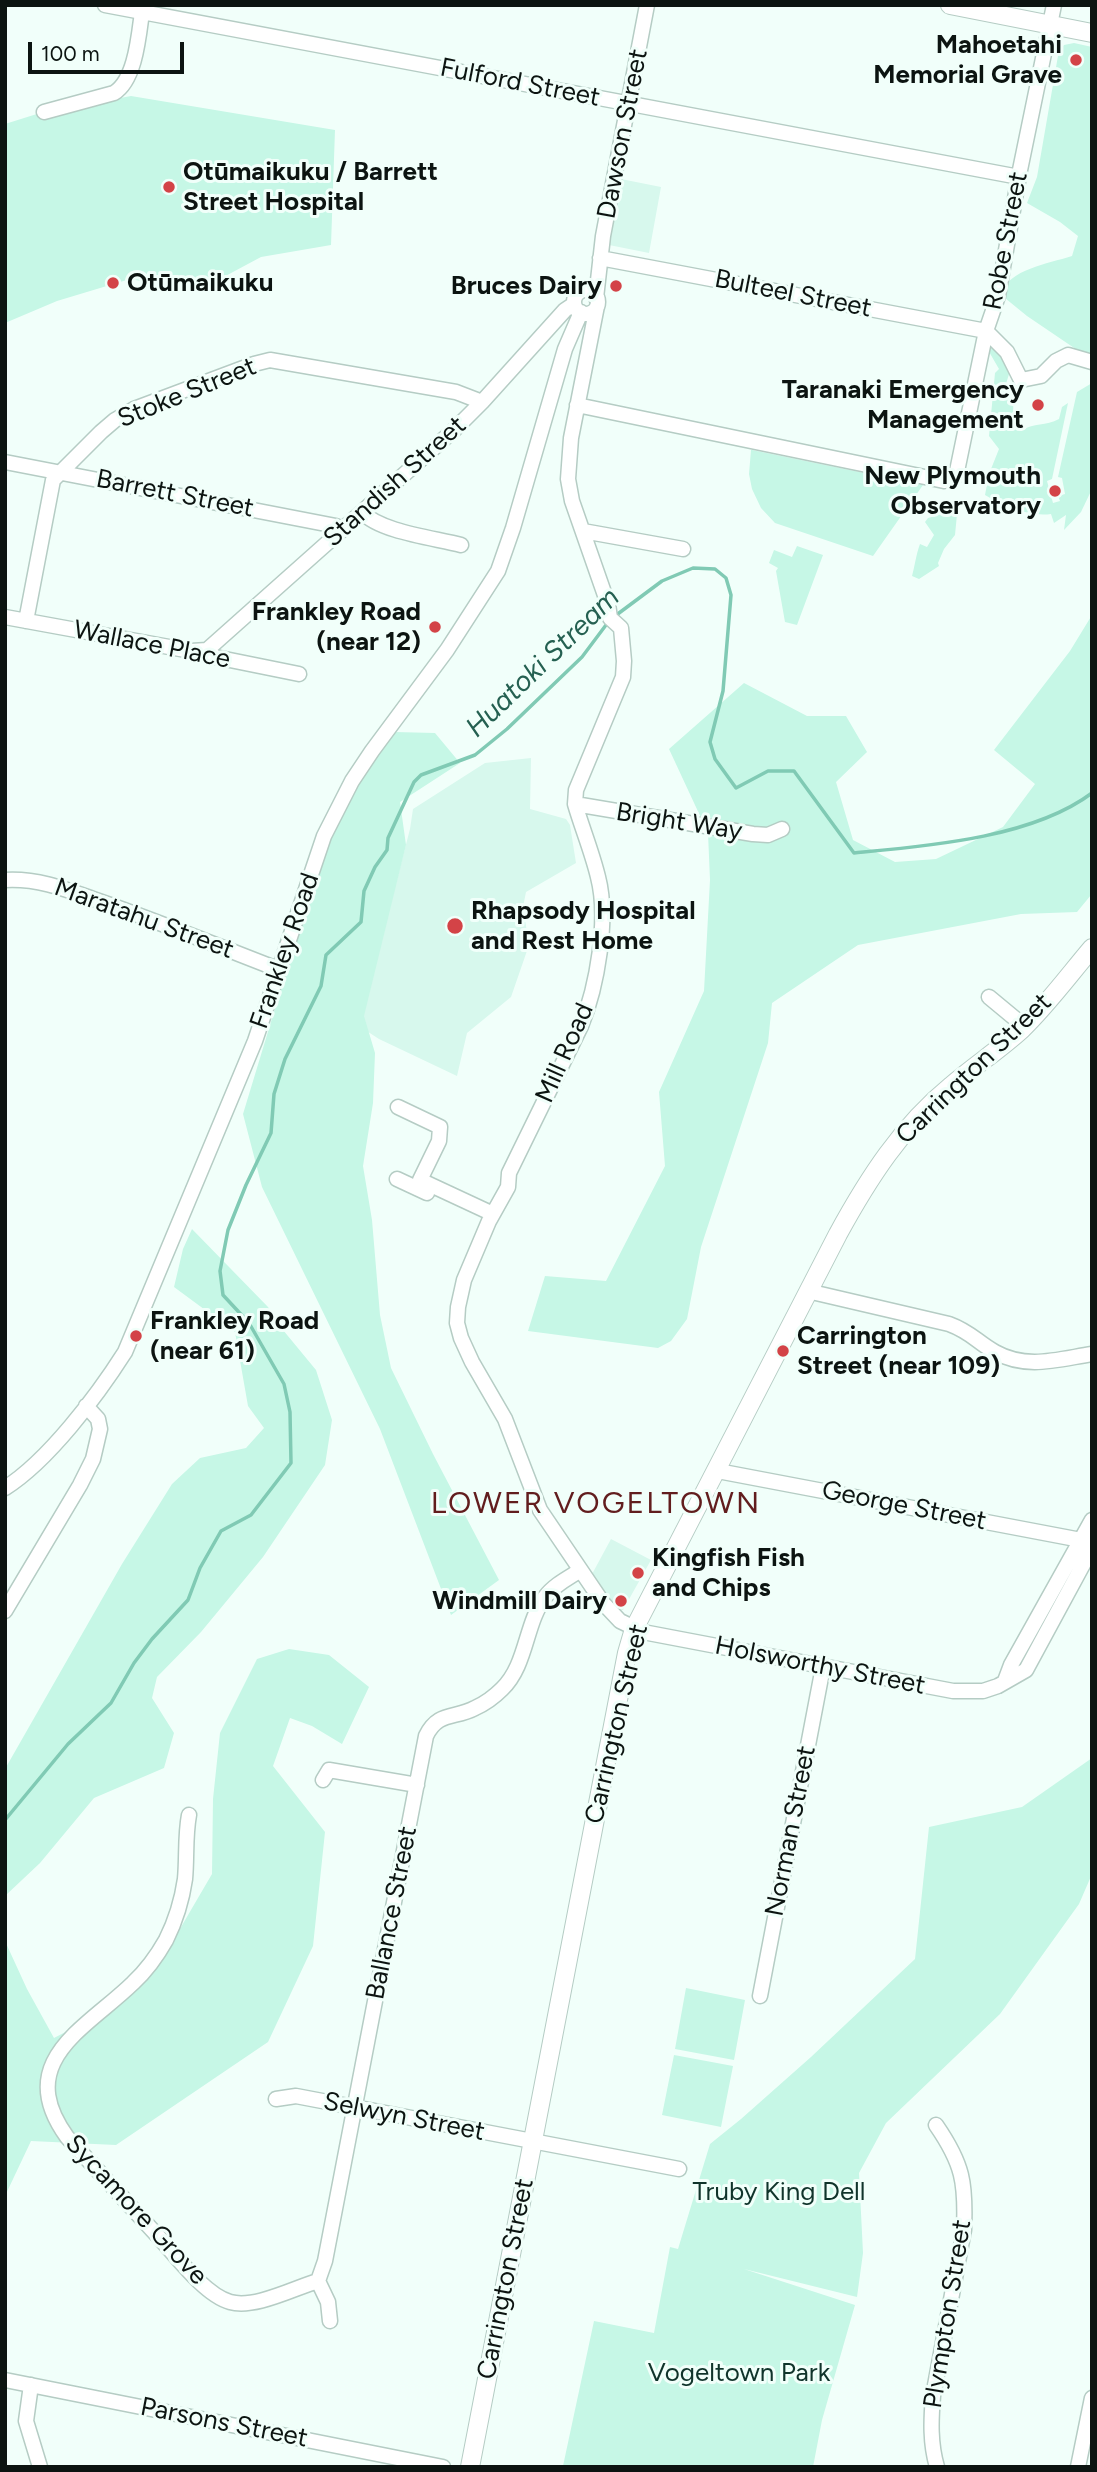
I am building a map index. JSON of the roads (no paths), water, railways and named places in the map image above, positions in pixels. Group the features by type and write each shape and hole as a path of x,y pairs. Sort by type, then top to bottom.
{"main road":[{"path":"950,5 1092,33"},
{"name":"Carrington Street","path":"470,2467 627,1653 635,1629 809,1289 868,1181 906,1131 950,1086 1003,1046 1024,1026 1092,948"}],"street":[{"name":"Fulford Street","path":"105,5 143,9 1019,177"},
{"name":"Dawson Street","path":"550,403 565,349 585,304 600,260 648,5"},
{"name":"Robe Street","path":"576,405 944,481 956,476 986,331 998,296 1054,5"},
{"path":"44,112 114,93 122,87 130,70 143,9"},
{"name":"Bulteel Street","path":"600,260 986,331"},
{"path":"575,804 576,790 623,677 624,642 621,628 611,618 572,501 568,478 576,405 591,338 585,304"},
{"name":"Standish Street","path":"207,650 482,402 565,310 585,304"},
{"path":"986,331 1007,352 1021,380 1041,376 1056,361 1068,355 1092,362"},
{"name":"Stoke Street","path":"26,621 53,480 101,432 134,409 270,360 456,392 482,402"},
{"name":"Frankley Road","path":"5,1488 20,1479 47,1452 106,1383 125,1352 255,1041 324,836 372,751 447,650 498,571 550,403"},
{"name":"Barrett Street","path":"5,462 336,526 341,531"},
{"path":"362,512 368,519 386,526 461,545"},
{"path":"583,531 683,549"},
{"name":"Wallace Place","path":"5,617 191,651 207,650 215,657 299,674"},
{"name":"Bright Way","path":"575,804 753,834 768,835 782,829"},
{"name":"Mill Road","path":"575,804 601,892 597,966 589,1008 509,1173 508,1187 491,1217 464,1280 458,1307 459,1330 472,1362 505,1419 540,1510 579,1571 616,1618 635,1629"},
{"name":"Maratahu Street","path":"5,880 29,879 46,883 134,913 280,970"},
{"path":"989,997 1024,1026"},
{"path":"398,1107 440,1127 439,1141 420,1180 491,1217"},
{"path":"397,1179 491,1217"},
{"path":"809,1289 816,1293 949,1324 964,1330 1006,1358 1049,1363 1092,1354"},
{"path":"5,1611 93,1459 100,1429 98,1419 86,1406"},
{"name":"George Street","path":"716,1468 723,1472 1088,1544"},
{"path":"1088,1544 1092,1520"},
{"name":"Holsworthy Street","path":"635,1629 823,1667 969,1693 983,1691 1005,1681 1011,1665 1088,1544"},
{"name":"Ballance Street","path":"318,2281 325,2261 426,1736 431,1726 446,1717 476,1708 502,1689 517,1667 530,1628 546,1596 557,1585 579,1571"},
{"name":"Norman Street","path":"760,1996 823,1667"},
{"path":"323,1780 328,1770 417,1785"},
{"name":"Sycamore Grove","path":"189,1815 185,1881 173,1925 155,1959 133,1984 88,2020 65,2043 55,2058 50,2076 50,2107 57,2124 67,2137 191,2272 219,2297 245,2304 318,2281"},
{"name":"Selwyn Street","path":"276,2099 296,2096 679,2169"},
{"name":"Plympton Street","path":"936,2125 959,2164 965,2187 964,2230 933,2396 931,2424 933,2454 937,2467"},
{"path":"318,2281 328,2302 330,2321"},
{"name":"Parsons Street","path":"5,2380 443,2467"},
{"path":"31,2385 26,2421 40,2467"},
{"path":"1079,2467 1092,2398"}],"waterway":[{"name":"Huatoki Stream","path":"615,616 662,581 693,568 715,569 726,578 731,595 723,691 710,742 715,759 736,788 768,771 794,771 854,853 946,843 1010,830 1068,808 1092,793"},
{"name":"Huatoki Stream","path":"5,1820 68,1744 111,1703 134,1663 188,1600 200,1568 221,1531 251,1515 291,1463 290,1412 284,1384 249,1323 223,1295 220,1271 228,1230 271,1133 274,1094 285,1059 321,986 326,955 361,922 364,891 375,867 387,850 388,838 414,782 421,775 475,755 507,729 582,657 609,621"}],"place":[{"name":"Mahoetahi Memorial Grave","path":"1076,60"},
{"name":"Otūmaikuku / Barrett Street Hospital","path":"169,187"},
{"name":"Otūmaikuku","path":"113,283"},
{"name":"Bruces Dairy","path":"616,286"},
{"name":"Taranaki Emergency Management","path":"1038,405"},
{"name":"New Plymouth Observatory","path":"1055,491"},
{"name":"Frankley Road (near 12)","path":"435,627"},
{"name":"Rhapsody Hospital and Rest Home","path":"455,926"},
{"name":"Frankley Road (near 61)","path":"136,1336"},
{"name":"Carrington Street (near 109)","path":"783,1351"},
{"name":"Kingfish Fish and Chips","path":"638,1573"},
{"name":"Windmill Dairy","path":"621,1601"}],"district":[{"name":"LOWER VOGELTOWN","path":"596,1504"}],"park label":[{"name":"Truby King Dell","path":"779,2192"},
{"name":"Vogeltown Park","path":"739,2373"}]}
